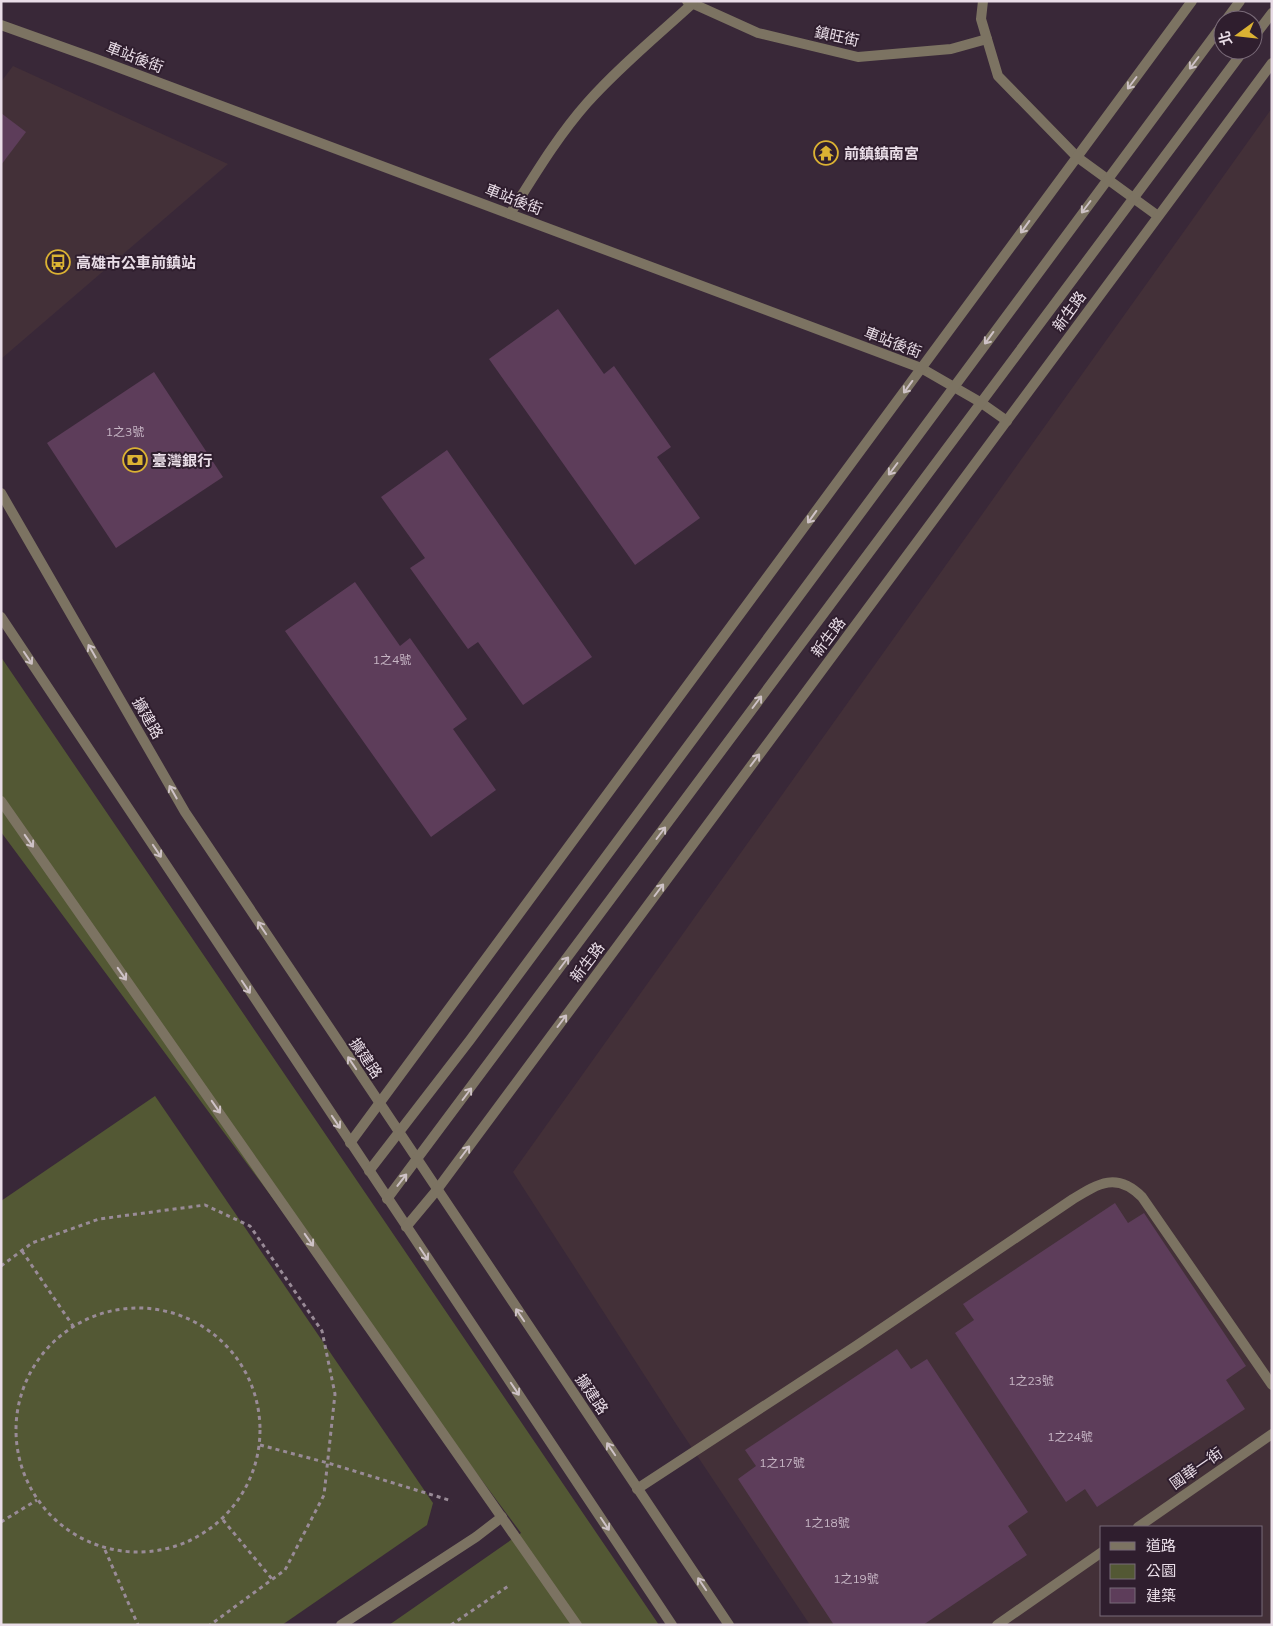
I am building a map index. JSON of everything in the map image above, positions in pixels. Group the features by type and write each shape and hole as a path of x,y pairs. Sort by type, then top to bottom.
{"street":[{"path":"983,1 981,19 998,76 1077,157 1158,216"},
{"path":"350,1143 1192,1"},
{"path":"510,214 555,144 586,104 620,68 690,2"},
{"name":"鎮旺街","path":"690,2 758,33 858,57 951,49 987,39"},
{"path":"1263,25 1272,13"},
{"name":"車站後街","path":"1,25 921,368 980,402 1006,421"},
{"path":"369,1172 1213,37"},
{"name":"新生路","path":"387,1199 1131,198 1236,60"},
{"name":"新生路","path":"406,1227 436,1191 1272,63"},
{"name":"擴建路","path":"1,494 184,812 436,1191 729,1625"},
{"path":"1,617 672,1625"},
{"path":"1,801 577,1625"},
{"path":"638,1489 848,1352 1073,1199 1102,1184 1125,1184 1142,1197 1272,1385"},
{"name":"國華一街","path":"1139,1526 1272,1434"},
{"path":"341,1625 476,1537 502,1517"},
{"path":"997,1625 1100,1553"}],"path":[{"path":"1,1266 32,1243 99,1219 205,1205 250,1226 322,1331 335,1394 324,1496 285,1570 210,1625"},
{"path":"22,1251 73,1326"},
{"path":"148,1308 186,1317 219,1338 244,1369 258,1406 260,1445 248,1486 222,1520 188,1544 146,1554 104,1549 66,1530 37,1500 20,1464 16,1425 24,1386 43,1352 73,1326 109,1310 148,1308"},
{"path":"260,1445 328,1463 452,1501"},
{"path":"1,1522 37,1500"},
{"path":"222,1520 272,1580"},
{"path":"104,1549 138,1625"},
{"path":"451,1625 510,1585"}],"shaded area":[{"name":"高雄市公車前鎮站","path":"13,66 228,164 1,359 1,82"},
{"path":"1272,108 1272,1625 810,1625 676,1424 513,1172"}],"green space":[{"path":"1,657 659,1625 389,1625 521,1533 1,832"},
{"path":"155,1096 433,1503 427,1525 282,1625 1,1625 1,1201"}],"building":[{"path":"1,113 26,132 1,165"},
{"path":"558,309 604,374 614,366 671,447 657,457 700,518 635,565 489,359"},
{"name":"臺灣銀行","path":"154,372 223,477 116,548 47,443"},
{"path":"447,450 592,657 523,705 478,642 468,649 410,568 425,558 381,497"},
{"path":"355,582 400,646 410,638 467,719 453,729 496,790 431,837 285,631"},
{"path":"1115,1203 1128,1223 1144,1213 1246,1366 1226,1380 1245,1409 1097,1507 1085,1489 1066,1502 955,1333 974,1320 963,1304"},
{"path":"897,1349 911,1369 927,1359 1028,1512 1008,1526 1027,1555 923,1625 834,1625 738,1479 756,1466 745,1450"}],"place":[{"name":"前鎮鎮南宮","path":"826,153"},
{"name":"高雄市公車前鎮站","path":"58,262"},
{"name":"臺灣銀行","path":"135,460"}]}
